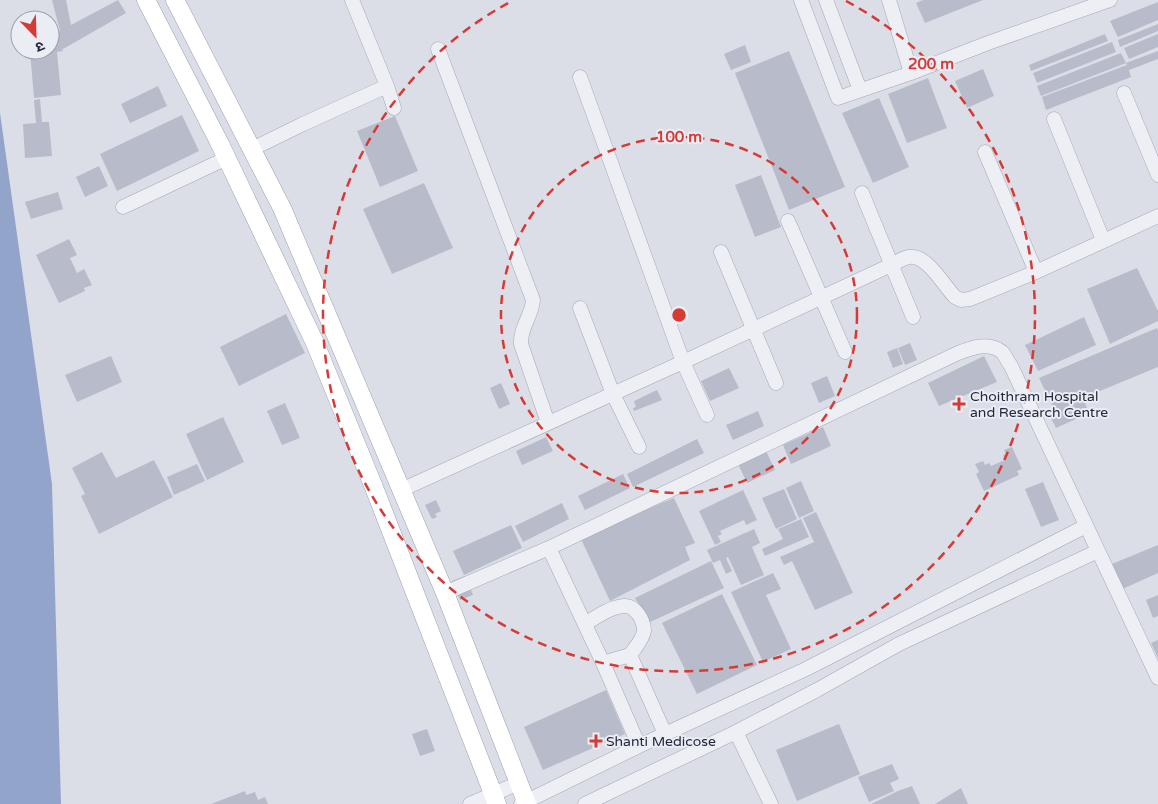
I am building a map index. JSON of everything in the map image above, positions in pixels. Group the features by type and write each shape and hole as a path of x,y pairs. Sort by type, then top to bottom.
{"main road":[{"path":"146,0 226,158 315,343 375,490 495,799"},
{"path":"174,0 282,208 445,593 519,783 525,803"}],"lane":[{"path":"352,0 394,108"},
{"path":"801,0 838,98 1107,0"},
{"path":"826,0 860,90"},
{"path":"889,0 911,73"},
{"path":"438,48 534,300 532,309 520,333 521,344 548,423"},
{"path":"580,77 683,362 707,415"},
{"path":"252,149 387,86"},
{"path":"1124,92 1158,175"},
{"path":"1054,119 1103,240"},
{"path":"985,152 1036,272"},
{"path":"123,207 226,158"},
{"path":"862,193 914,317"},
{"path":"401,490 910,257 921,259 928,264 955,297 961,300 970,299 1036,272 1158,216"},
{"path":"788,221 845,352"},
{"path":"721,252 776,383"},
{"path":"580,308 613,394 639,447"},
{"path":"445,593 548,548 958,353 976,347 992,346 1002,352 1011,366 1158,678"},
{"path":"525,803 639,746 806,669 1086,526"},
{"path":"548,548 603,662 639,746"},
{"path":"585,804 736,732 817,690 899,644 1098,551"},
{"path":"585,624 616,608 624,606 633,608 642,622 644,632 630,655 603,662"},
{"path":"630,655 666,734"},
{"path":"806,669 817,690"},
{"path":"736,732 771,804"},
{"path":"470,804 495,799 519,783"}],"water":[{"path":"0,113 52,484 61,804 0,804"}],"building":[{"path":"52,0 66,0 71,25 118,0 126,13 62,48 63,51 60,52 60,10 55,10"},
{"path":"923,0 983,0 925,23 916,3"},
{"path":"1158,2 1158,20 1118,37 1110,21"},
{"path":"1158,24 1158,31 1120,47 1118,40"},
{"path":"1105,34 1108,41 1031,71 1029,65"},
{"path":"1158,34 1158,47 1129,59 1124,48"},
{"path":"1112,42 1116,52 1037,83 1033,73"},
{"path":"745,45 751,62 731,70 724,54"},
{"path":"789,51 845,187 789,210 735,73"},
{"path":"1158,51 1158,59 1129,70 1131,77 1046,110 1042,97 1127,65 1126,63"},
{"path":"1121,53 1126,63 1041,96 1037,86"},
{"path":"31,60 58,60 61,95 34,98"},
{"path":"983,69 994,96 967,108 955,81"},
{"path":"928,78 947,128 907,143 888,94"},
{"path":"158,86 167,106 130,123 121,104"},
{"path":"879,98 909,167 873,183 842,113"},
{"path":"40,99 42,122 49,122 52,156 25,158 23,124 36,123 34,100"},
{"path":"182,115 199,151 117,191 100,154"},
{"path":"395,116 418,171 380,187 357,131"},
{"path":"99,166 108,186 85,197 76,177"},
{"path":"761,175 781,227 755,237 735,185"},
{"path":"424,183 453,248 392,274 363,209"},
{"path":"58,192 63,209 31,219 25,202"},
{"path":"69,239 77,255 70,258 77,273 84,269 92,285 84,288 85,291 59,303 36,255"},
{"path":"1137,268 1158,311 1158,321 1110,344 1087,289"},
{"path":"286,314 305,353 239,386 220,347"},
{"path":"1084,317 1096,345 1038,371 1025,345"},
{"path":"1157,328 1158,367 1083,398 1089,413 1056,428 1048,412 1053,407 1039,378"},
{"path":"910,343 917,360 905,365 898,348"},
{"path":"897,348 903,364 893,368 887,352"},
{"path":"111,356 122,382 77,402 65,375"},
{"path":"984,356 997,382 939,406 928,383"},
{"path":"729,368 739,388 710,401 701,381"},
{"path":"827,376 835,396 819,403 811,383"},
{"path":"501,383 510,404 499,409 490,388"},
{"path":"657,390 662,400 634,411 633,408 636,407 634,401"},
{"path":"285,403 300,438 282,445 267,411"},
{"path":"758,411 764,426 733,440 726,425"},
{"path":"223,417 244,462 207,480 186,434"},
{"path":"823,427 831,446 791,464 783,445"},
{"path":"546,437 553,451 522,465 516,451"},
{"path":"697,439 704,453 633,487 627,474"},
{"path":"1012,447 1022,469 1017,471 1019,475 984,491 976,474 979,472 975,464 983,461 985,465 989,463 991,466 1005,460 1003,455 1006,454 1004,450"},
{"path":"766,451 775,470 747,483 738,464"},
{"path":"102,452 116,478 154,460 173,497 99,534 81,496 85,494 72,468"},
{"path":"197,464 205,481 174,495 167,477"},
{"path":"623,474 630,488 585,510 578,496"},
{"path":"801,481 814,511 799,518 786,488"},
{"path":"1043,482 1059,520 1041,527 1025,489"},
{"path":"784,489 797,519 776,529 762,498"},
{"path":"743,490 757,520 746,525 744,520 720,531 722,534 718,536 721,542 715,545 699,511"},
{"path":"674,498 695,543 685,547 690,560 610,601 580,537"},
{"path":"436,500 441,511 435,514 437,517 432,519 425,505"},
{"path":"562,503 569,519 523,542 515,526"},
{"path":"816,512 853,593 815,610 792,561 784,565 780,557 814,542 803,518"},
{"path":"801,519 809,537 765,556 762,549 783,539 778,529"},
{"path":"511,525 522,548 464,575 453,551"},
{"path":"754,529 760,543 752,547 764,575 741,585 728,557 726,558 732,571 726,574 720,560 713,563 707,550"},
{"path":"1158,545 1158,573 1118,591 1107,566"},
{"path":"711,561 724,588 648,623 635,598"},
{"path":"773,573 781,589 766,595 791,649 763,662 731,592"},
{"path":"465,576 473,595 460,600 452,581"},
{"path":"722,594 757,665 697,694 662,623"},
{"path":"1158,595 1158,616 1153,618 1146,600"},
{"path":"1158,640 1158,658 1151,643"},
{"path":"606,690 625,734 543,770 524,727"},
{"path":"839,724 860,774 797,801 776,750"},
{"path":"427,729 435,751 420,756 412,734"},
{"path":"892,764 899,779 890,783 894,791 869,802 858,777"},
{"path":"912,786 920,804 871,804 898,791"},
{"path":"961,788 968,804 935,804"},
{"path":"245,791 246,795 255,792 258,800 265,797 268,804 211,804"}],"place":[{"name":"Choithram Hospital and Research Centre","path":"959,404"},
{"name":"Shanti Medicose","path":"596,741"}]}
